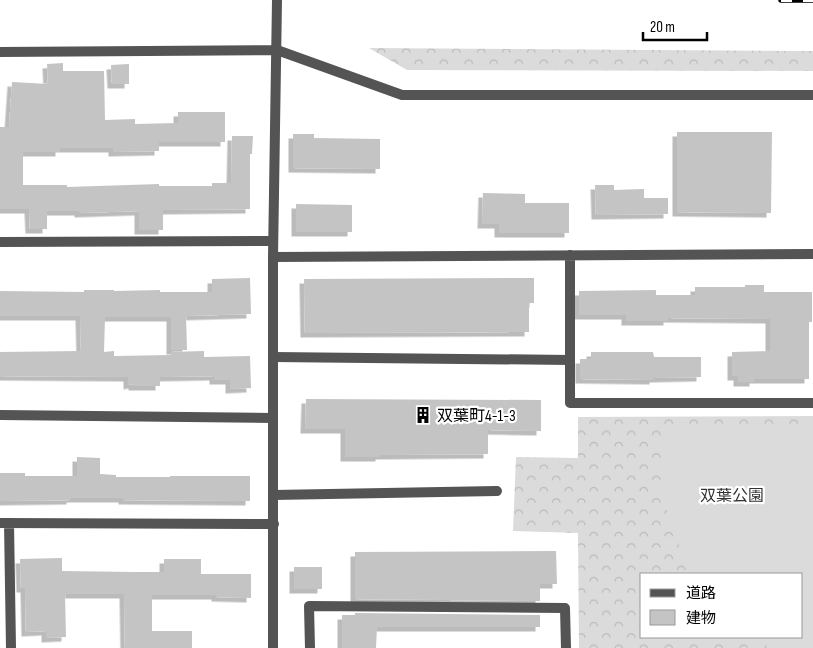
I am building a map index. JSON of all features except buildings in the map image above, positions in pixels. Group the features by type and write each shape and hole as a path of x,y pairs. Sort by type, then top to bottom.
{"street":[{"path":"273,648 272,257 277,0"},
{"path":"0,52 277,50 402,95 813,95"},
{"path":"0,242 273,241"},
{"path":"272,257 813,254"},
{"path":"570,255 570,403 813,403"},
{"path":"273,357 570,360"},
{"path":"0,415 273,418"},
{"path":"273,495 497,491"},
{"path":"11,648 4,524 274,524"},
{"path":"310,648 309,606 565,608 566,648"}],"green space":[{"path":"369,48 813,51 813,71 407,70"},
{"name":"双葉公園","path":"813,416 813,648 579,648 578,533 513,531 516,457 578,458 578,417"},
{"path":"663,426 813,426 813,648 770,648 755,638 803,638 803,573 695,573 672,533 663,493"}],"railway":[{"path":"781,0 813,0"}],"place":[{"name":"双葉町4-1-3","path":"423,415"}]}
